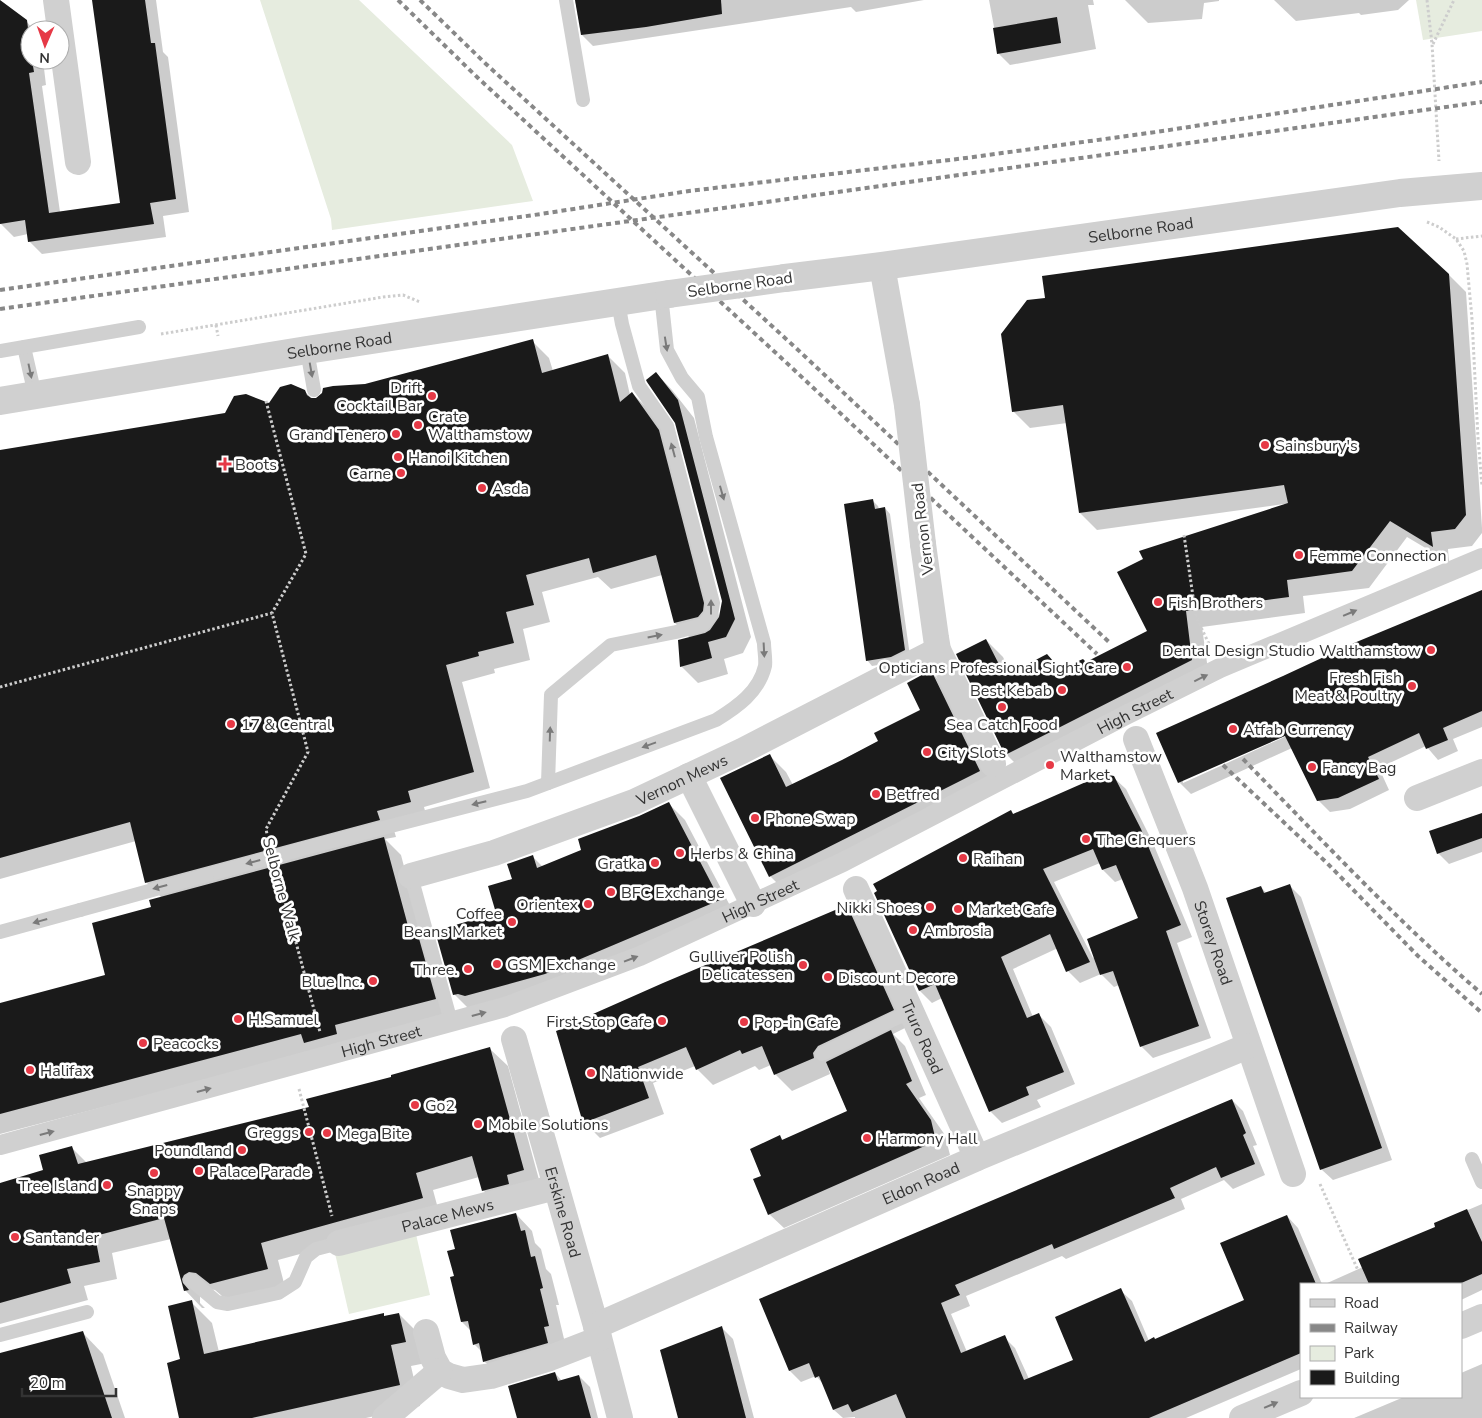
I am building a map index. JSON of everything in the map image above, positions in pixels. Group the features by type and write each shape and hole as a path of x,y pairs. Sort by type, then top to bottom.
{"street":[{"path":"56,0 78,162"},
{"name":"Selborne Road","path":"0,402 307,350 665,295 1400,193 1482,186"},
{"name":"Vernon Road","path":"882,266 907,405 923,544 938,650 997,772"},
{"name":"High Street","path":"0,1145 505,1007 640,956 843,862 997,772 1126,715 1220,668 1482,558"},
{"name":"Vernon Mews","path":"411,876 494,853 634,802 742,751 938,650"},
{"name":"Storey Road","path":"1126,715 1195,888 1248,1046 1305,1175"},
{"path":"1417,798 1482,772"},
{"path":"689,776 753,904"},
{"name":"Truro Road","path":"843,862 977,1158"},
{"name":"Erskine Road","path":"505,1007 598,1332 620,1418"},
{"name":"Eldon Road","path":"440,1370 449,1376 463,1380 491,1376 550,1358 598,1332 977,1158 1248,1046"},
{"name":"Palace Mews","path":"327,1246 556,1187"},
{"path":"1462,1326 1482,1317"},
{"path":"385,1418 440,1370 433,1358 426,1332"},
{"path":"1242,1418 1300,1393"}],"lane":[{"path":"566,0 583,100"},
{"path":"0,932 526,790 716,720 740,705 756,687 765,666 764,643 706,437 698,397 682,378 667,350 665,295"},
{"path":"548,783 551,695 611,645 676,632 703,624 712,616 713,603 667,426 639,386 618,302"},
{"path":"0,350 139,327"},
{"path":"24,346 35,395"},
{"path":"307,350 314,390"},
{"path":"411,876 451,1022"},
{"path":"822,1054 911,1011"},
{"path":"1472,1159 1482,1182"},
{"path":"191,1280 217,1302 228,1304 278,1293 295,1282 306,1257 327,1246"},
{"path":"0,1335 87,1312"}],"path":[{"path":"1427,0 1432,44 1440,164"},
{"path":"1432,44 1454,0"},
{"path":"1426,217 1426,222 1440,227 1456,239 1464,251 1467,264 1482,486"},
{"path":"1456,239 1482,236"},
{"path":"159,334 383,297 403,295 426,304"},
{"path":"0,688 272,613 306,554 266,401"},
{"path":"1184,535 1196,617 1220,668"},
{"name":"Selborne Walk","path":"269,840 266,829 308,752 272,613"},
{"name":"Selborne Walk","path":"278,875 326,1057"},
{"path":"302,1100 327,1246"},
{"path":"1305,1175 1363,1283"}],"green space":[{"path":"260,0 359,0 512,145 533,201 332,230 331,219"},
{"path":"1416,0 1482,0 1482,31 1423,40"},
{"path":"415,1230 430,1295 349,1314 334,1249"}],"building":[{"path":"0,0 27,20 20,20 20,70 34,70 34,72 29,73 49,213 120,203 92,0 145,0 151,43 155,43 176,199 150,203 154,224 28,242 25,220 0,224"},
{"path":"575,0 721,0 722,14 646,27 581,35"},
{"path":"1057,17 1061,43 997,54 993,28"},
{"name":"Sainsbury's","path":"1398,227 1449,274 1466,515 1455,529 1431,532 1433,547 1390,521 1352,571 1287,580 1289,597 1186,611 1192,660 1005,755 956,654 986,639 1005,676 1047,654 1060,669 1083,659 1086,662 1147,631 1117,572 1143,559 1139,551 1288,503 1284,485 1079,513 1063,405 1012,412 1001,334 1027,300 1045,298 1042,276"},
{"name":"17 & Central","path":"533,339 542,373 608,354 620,402 632,392 659,430 704,603 703,611 698,617 674,623 656,555 593,573 589,558 526,575 534,605 506,612 514,643 478,652 479,656 446,665 474,772 408,791 411,802 377,811 380,820 145,883 130,822 0,858 0,450 225,413 234,396 246,394 269,403 280,387 291,384 305,390 311,398 316,398 322,393 323,388 365,384"},
{"path":"656,372 678,400 735,619 726,637 708,642 712,658 680,667 678,640 710,630 719,617 722,601 675,423 646,380"},
{"path":"873,499 875,509 885,507 905,650 891,657 866,661 844,504"},
{"path":"1482,590 1482,711 1443,728 1448,740 1426,749 1419,733 1368,757 1379,779 1338,798 1317,801 1285,736 1178,783 1156,733 1354,643"},
{"path":"931,670 980,771 769,877 720,778 770,754 786,787 842,760 878,741 874,733 920,710 907,683"},
{"path":"1104,774 1114,776 1141,829 1181,925 1166,931 1199,1026 1140,1047 1113,971 1100,975 1087,939 1138,918 1116,865 1102,870 1093,849 1043,869 1090,962 1066,972 1050,934 1001,957 1027,1018 1039,1013 1064,1072 1026,1087 1029,1095 989,1112 935,984 919,991 874,893 877,891 873,884 1011,810 1013,814"},
{"path":"669,802 720,900 545,974 465,996 453,995 435,931 496,913 488,886 512,879 507,864 533,855 537,868 581,850 578,839 639,816"},
{"path":"1482,813 1482,838 1437,854 1429,831"},
{"path":"384,837 411,937 418,935 436,999 335,1025 337,1034 304,1043 301,1034 0,1114 0,1003 105,975 92,923 151,907 149,900"},
{"path":"1290,884 1382,1148 1320,1170 1226,898 1261,886 1264,893"},
{"path":"847,905 894,1010 818,1046 813,1053 814,1058 774,1075 762,1046 742,1054 740,1050 696,1070 686,1047 638,1067 649,1098 583,1123 556,1031 594,1017 593,1014 663,983"},
{"path":"891,1030 912,1081 906,1084 931,1120 936,1141 768,1215 753,1179 761,1176 750,1149 780,1135 782,1140 847,1111 826,1062"},
{"path":"490,1047 524,1170 507,1175 509,1184 482,1191 472,1156 416,1173 423,1198 261,1243 268,1269 210,1284 196,1273 189,1272 182,1279 189,1290 184,1291 164,1218 95,1236 100,1262 67,1269 71,1283 0,1303 0,1183 43,1170 39,1155 72,1146 78,1164 309,1107 306,1099 391,1077 391,1075"},
{"path":"1232,1099 1246,1133 1243,1135 1255,1164 1221,1178 1216,1167 1170,1188 1175,1198 1054,1249 1052,1244 955,1285 960,1295 941,1303 961,1353 1005,1335 1024,1380 1073,1360 1055,1317 1121,1288 1145,1342 1154,1337 1155,1339 1244,1300 1220,1243 1287,1215 1316,1283 1300,1283 1300,1353 1149,1418 906,1418 896,1394 852,1412 848,1404 833,1410 819,1376 815,1378 809,1363 789,1371 759,1299"},
{"path":"1467,1209 1482,1242 1482,1274 1461,1283 1369,1283 1358,1259 1435,1227 1434,1223"},
{"path":"516,1213 521,1231 525,1230 531,1257 535,1256 543,1288 540,1289 549,1326 544,1327 548,1343 483,1362 479,1343 473,1345 468,1321 461,1322 450,1277 454,1276 447,1251 455,1249 450,1230"},
{"path":"192,1300 204,1354 384,1313 384,1316 399,1313 406,1342 391,1345 400,1385 252,1418 179,1418 167,1363 180,1359 168,1306"},
{"path":"722,1326 746,1418 678,1418 660,1350"},
{"path":"83,1331 112,1418 0,1418 0,1353"},
{"path":"555,1372 558,1381 579,1375 591,1418 517,1418 508,1386"}],"railway":[{"path":"398,0 478,78 790,366 1097,654"},
{"path":"420,0 486,64 797,349 1110,643"},
{"path":"0,290 541,214 689,191 966,158 1156,132 1482,82"},
{"path":"0,309 1482,102"},
{"path":"1243,759 1390,909 1482,994"},
{"path":"1223,765 1327,863 1418,956 1482,1013"}],"place":[{"name":"Drift Cocktail Bar","path":"432,396"},
{"name":"Crate Walthamstow","path":"418,425"},
{"name":"Grand Tenero","path":"396,434"},
{"name":"Sainsbury's","path":"1265,445"},
{"name":"Hanoi Kitchen","path":"398,457"},
{"name":"Boots","path":"225,464"},
{"name":"Carne","path":"401,473"},
{"name":"Asda","path":"482,488"},
{"name":"Femme Connection","path":"1299,555"},
{"name":"Fish Brothers","path":"1158,602"},
{"name":"Dental Design Studio Walthamstow","path":"1431,650"},
{"name":"Opticians Professional Sight Care","path":"1127,667"},
{"name":"Fresh Fish Meat & Poultry","path":"1412,686"},
{"name":"Best Kebab","path":"1062,690"},
{"name":"Sea Catch Food","path":"1002,707"},
{"name":"17 & Central","path":"231,724"},
{"name":"Atfab Currency","path":"1233,729"},
{"name":"City Slots","path":"927,752"},
{"name":"Walthamstow Market","path":"1050,765"},
{"name":"Fancy Bag","path":"1312,767"},
{"name":"Betfred","path":"876,794"},
{"name":"Phone Swap","path":"755,818"},
{"name":"The Chequers","path":"1086,839"},
{"name":"Herbs & China","path":"680,853"},
{"name":"Raihan","path":"963,858"},
{"name":"Gratka","path":"655,863"},
{"name":"BFC Exchange","path":"611,892"},
{"name":"Orientex","path":"588,904"},
{"name":"Nikki Shoes","path":"930,907"},
{"name":"Market Cafe","path":"958,909"},
{"name":"Coffee Beans Market","path":"512,922"},
{"name":"Ambrosia","path":"913,930"},
{"name":"GSM Exchange","path":"497,964"},
{"name":"Gulliver Polish Delicatessen","path":"803,965"},
{"name":"Three.","path":"468,969"},
{"name":"Discount Decore","path":"828,977"},
{"name":"Blue Inc.","path":"373,981"},
{"name":"H.Samuel","path":"238,1019"},
{"name":"First Stop Cafe","path":"662,1021"},
{"name":"Pop-in Cafe","path":"744,1022"},
{"name":"Peacocks","path":"143,1043"},
{"name":"Halifax","path":"30,1070"},
{"name":"Nationwide","path":"591,1073"},
{"name":"Go2","path":"415,1105"},
{"name":"Mobile Solutions","path":"478,1124"},
{"name":"Greggs","path":"309,1132"},
{"name":"Mega Bite","path":"327,1133"},
{"name":"Harmony Hall","path":"867,1138"},
{"name":"Poundland","path":"242,1150"},
{"name":"Palace Parade","path":"199,1171"},
{"name":"Snappy Snaps","path":"154,1173"},
{"name":"Tree Island","path":"107,1185"},
{"name":"Santander","path":"15,1237"}]}
